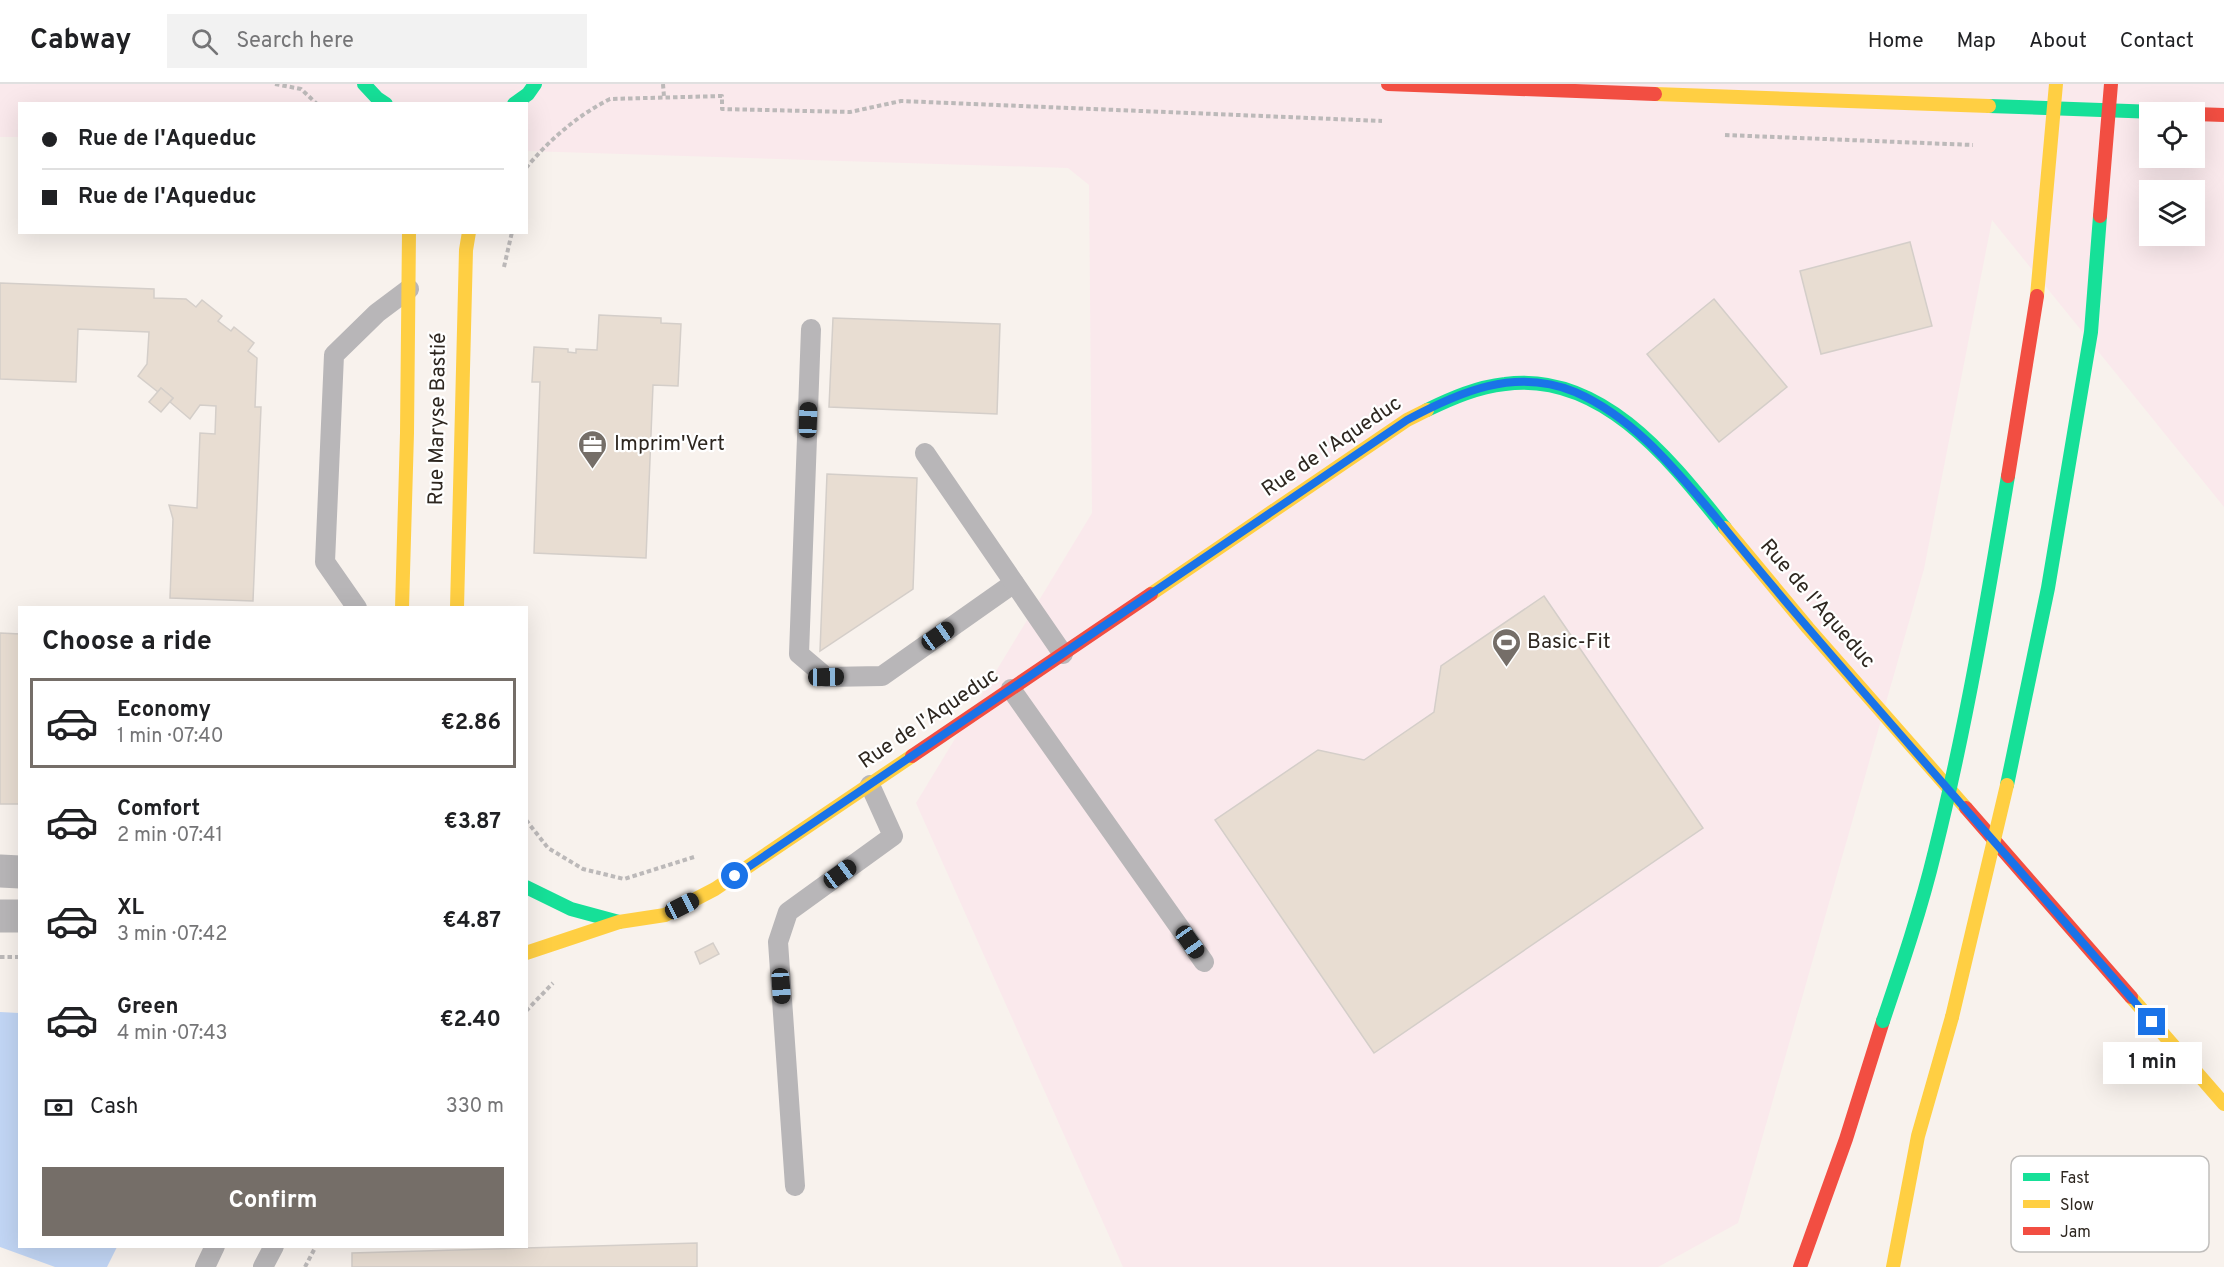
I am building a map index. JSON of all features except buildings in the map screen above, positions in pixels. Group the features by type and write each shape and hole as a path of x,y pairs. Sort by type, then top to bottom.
{"main road":[{"path":"364,84 383,102"},
{"path":"517,102 528,94 536,84"},
{"path":"1388,84 2139,111"},
{"path":"1800,1267 1846,1139 1911,937 1935,851 1980,651 2036,307 2056,84"},
{"path":"1893,1267 1918,1136 1952,1017 2008,780 2048,588 2091,332 2111,84"},
{"path":"2205,114 2224,115"},
{"name":"Rue Maryse Bastié","path":"402,606 410,234"},
{"name":"Rue Maryse Bastié","path":"457,606 466,250 469,234"},
{"name":"Rue de l'Aqueduc","path":"528,952 619,922 665,915 715,889 1398,427 1434,405 1462,392 1489,384 1516,382 1545,384 1572,391 1600,405 1626,423 1664,458 2224,1104"},
{"name":"Rue de l'Aqueduc","path":"528,888 571,909 619,922"}],"street":[{"path":"0,871 18,872"},
{"path":"0,916 18,916"}],"lane":[{"path":"356,606 325,562 334,355 377,313 409,290"},
{"path":"811,329 799,654 826,677 882,676 1014,583"},
{"path":"925,453 1063,654"},
{"path":"1011,689 1204,962"},
{"path":"795,1186 778,942 788,912 893,836 870,785"},
{"path":"205,1267 214,1248"},
{"path":"263,1267 273,1248"}],"path":[{"path":"275,84 301,89 315,102"},
{"path":"663,84 664,98"},
{"path":"528,166 543,147 595,107 610,99 722,96 722,109 850,112 901,101 1389,121"},
{"path":"1722,135 1972,146"},
{"path":"0,957 18,957"},
{"path":"305,1267 315,1248"}],"shaded area":[{"path":"0,84 2224,84 2224,507 1992,220 1924,569 1738,1223 1658,1267 1123,1267 916,803 1092,513 1089,185 1068,168 528,151 528,102 18,102 18,137 0,137"}],"water":[{"path":"0,1012 18,1013 18,1248 116,1248 107,1267 55,1267 0,1247"}],"traffic: fast":[{"path":"364,84 383,102"},
{"path":"517,102 528,94 535,84"},
{"path":"1989,106 2139,111"},
{"path":"2007,785 2048,588 2091,332 2100,216"},
{"path":"1427,410 1455,397 1495,385 1540,384 1573,392 1603,406 1631,426 1681,475 1725,528"},
{"path":"1883,1021 1924,894 1957,758 2008,476"},
{"path":"528,888 571,909 619,922"}],"traffic: slow":[{"path":"2037,296 2056,84"},
{"path":"1655,94 1989,106"},
{"path":"402,606 409,234"},
{"path":"457,606 466,250 469,234"},
{"path":"1151,594 1407,420 1427,410"},
{"path":"1725,528 1808,628 1966,808"},
{"path":"528,952 619,922 665,915 715,889 912,756"},
{"path":"1952,1017 2007,785"},
{"path":"2131,997 2224,1104"},
{"path":"1893,1267 1918,1136 1952,1017"}],"traffic: jam":[{"path":"1388,84 1655,94"},
{"path":"2100,216 2111,84"},
{"path":"2205,114 2224,115"},
{"path":"2008,476 2037,296"},
{"path":"912,756 1151,594"},
{"path":"1966,808 2131,997"},
{"path":"1800,1267 1846,1139 1883,1021"}],"place":[{"name":"Imprim'Vert","path":"593,470"},
{"name":"Basic-Fit","path":"1506,668"}],"route":[{"path":"735,876 1407,420 1462,392 1489,384 1516,382 1545,384 1572,391 1600,405 1626,423 1658,451 2152,1022"}]}
